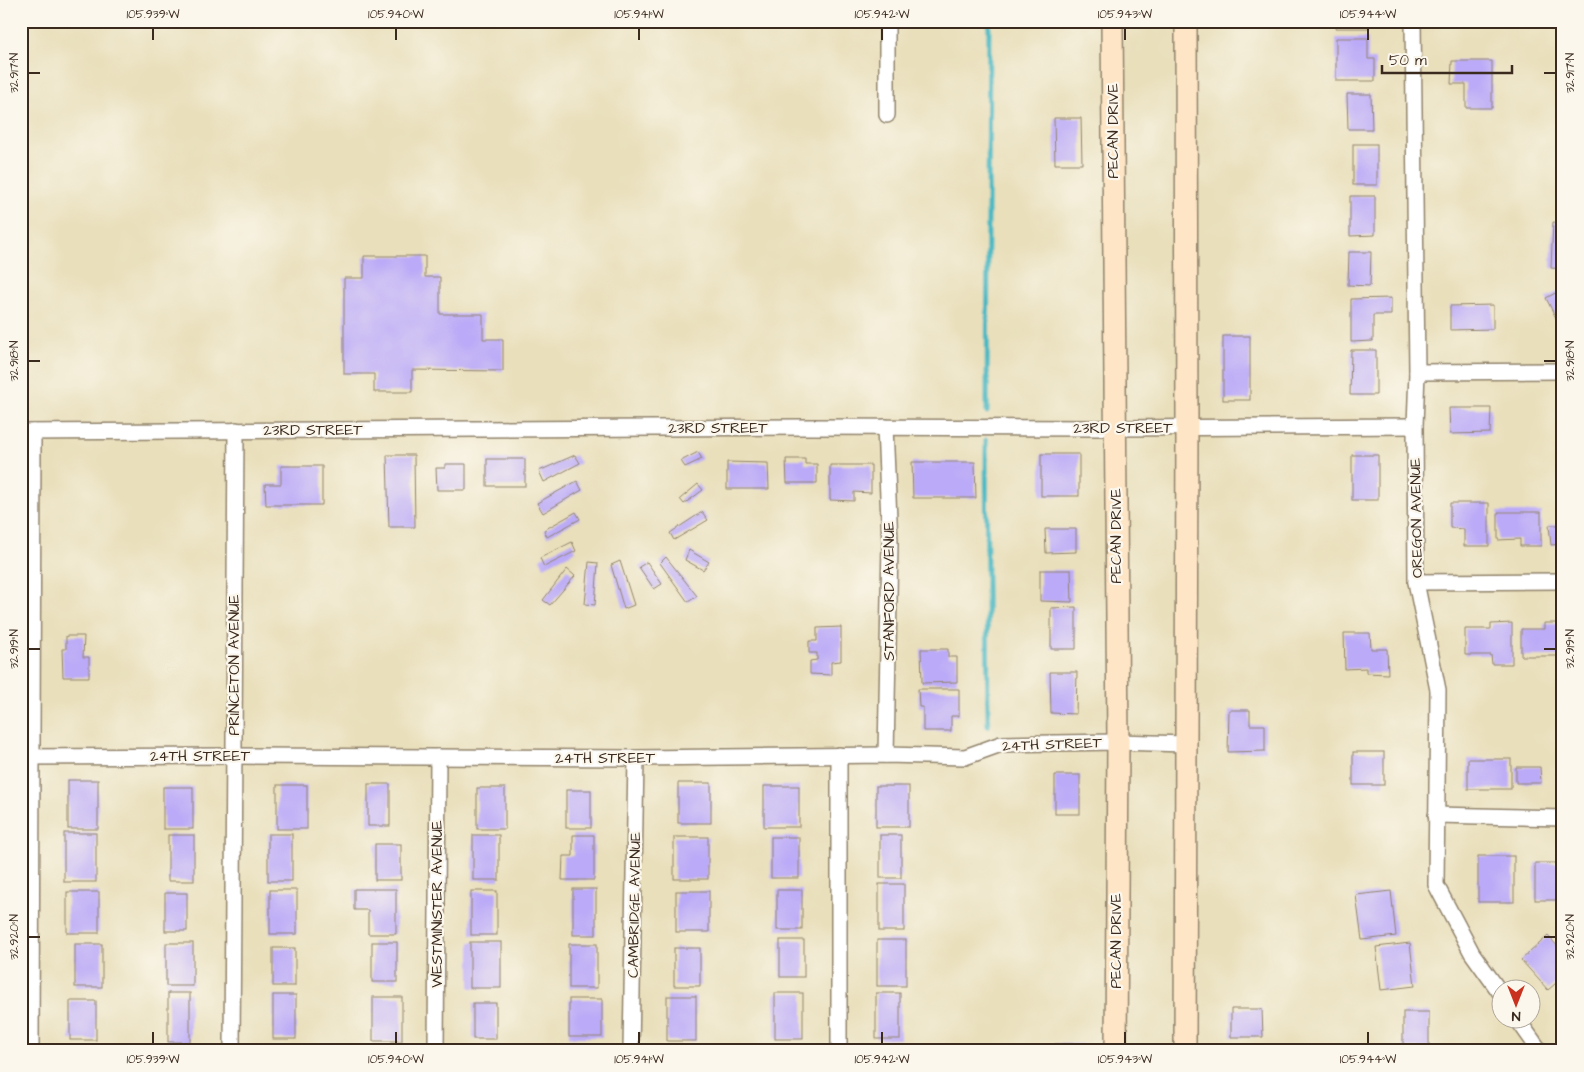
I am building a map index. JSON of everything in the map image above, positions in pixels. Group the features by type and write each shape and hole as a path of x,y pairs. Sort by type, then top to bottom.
{"main road":[{"name":"PECAN DRIVE","path":"1112,21 1118,742 1116,1051"},
{"path":"1185,1051 1186,21"}],"street":[{"path":"887,21 887,115"},
{"name":"OREGON AVENUE","path":"1413,21 1417,372 1415,426 1416,582 1438,690 1436,885 1472,953 1492,981"},
{"path":"1417,372 1563,370"},
{"name":"23RD STREET","path":"27,432 1415,426"},
{"name":"STANFORD AVENUE","path":"885,427 890,543 886,755"},
{"name":"PRINCETON AVENUE","path":"232,1051 236,430"},
{"path":"27,432 26,757 31,1051"},
{"path":"1416,582 1563,581"},
{"name":"24TH STREET","path":"26,757 636,758 886,755 965,757 1001,744 1118,742 1185,744"},
{"path":"839,755 839,1051"},
{"name":"WESTMINISTER AVENUE","path":"436,1051 438,757"},
{"name":"CAMBRIDGE AVENUE","path":"631,1051 636,758"},
{"path":"1436,815 1563,818"},
{"path":"1525,1030 1540,1051"}],"building":[{"path":"1336,21 1369,21 1369,28 1336,28"},
{"path":"1336,38 1368,38 1368,59 1375,59 1375,81 1336,81"},
{"path":"1452,61 1492,61 1492,108 1466,108 1466,84 1451,84"},
{"path":"1347,94 1371,94 1372,129 1348,129"},
{"path":"1054,118 1081,118 1082,164 1055,164"},
{"path":"1353,144 1377,144 1377,185 1353,185"},
{"path":"1350,196 1375,196 1375,235 1350,236"},
{"path":"1553,222 1563,223 1563,269 1551,268"},
{"path":"1349,252 1371,252 1370,286 1348,285"},
{"path":"364,256 425,256 425,277 440,277 440,314 483,314 483,339 503,339 503,371 412,370 412,392 374,392 374,374 344,374 344,278 364,278"},
{"path":"1563,289 1563,332 1546,298"},
{"path":"1391,298 1391,315 1373,315 1373,341 1351,342 1351,299"},
{"path":"1493,305 1493,329 1450,330 1450,306"},
{"path":"1223,336 1250,336 1250,400 1223,400"},
{"path":"1351,350 1376,350 1376,395 1350,395"},
{"path":"1449,408 1491,408 1490,433 1450,434"},
{"path":"698,452 702,459 685,467 681,461"},
{"path":"1041,454 1079,454 1079,496 1041,496"},
{"path":"387,455 414,455 415,527 389,527"},
{"path":"575,455 580,463 544,482 539,471"},
{"path":"1352,455 1378,455 1378,500 1352,500"},
{"path":"487,459 525,459 525,486 487,486"},
{"path":"786,459 805,459 805,464 817,464 817,483 787,483"},
{"path":"727,462 768,463 769,489 727,489"},
{"path":"912,462 975,462 976,498 913,498"},
{"path":"445,464 466,464 466,490 437,490 436,468 445,468"},
{"path":"830,465 871,465 871,493 854,492 854,501 830,500"},
{"path":"281,466 322,466 322,505 266,505 265,484 281,484"},
{"path":"577,481 582,490 543,513 537,503"},
{"path":"698,484 703,490 684,504 680,499"},
{"path":"1450,503 1489,503 1489,546 1464,546 1464,529 1450,528"},
{"path":"576,512 580,519 547,537 544,530"},
{"path":"702,512 708,520 674,540 670,533"},
{"path":"1498,512 1541,512 1541,546 1520,546 1520,539 1498,540"},
{"path":"1549,525 1563,525 1563,544 1551,545"},
{"path":"1045,529 1076,529 1076,552 1046,553"},
{"path":"572,542 576,551 544,567 540,558"},
{"path":"689,550 709,562 703,570 685,560"},
{"path":"666,557 697,596 688,602 660,563"},
{"path":"620,561 634,605 624,609 611,565"},
{"path":"589,562 598,563 595,605 585,604"},
{"path":"647,562 662,584 654,589 639,567"},
{"path":"567,569 575,576 550,605 543,600"},
{"path":"1040,570 1071,570 1072,602 1040,601"},
{"path":"1076,607 1076,649 1051,649 1051,608"},
{"path":"1512,623 1512,664 1492,664 1491,655 1465,655 1465,629 1491,629 1491,624"},
{"path":"1544,623 1563,623 1563,656 1521,656 1521,629 1544,629"},
{"path":"841,627 841,661 831,662 831,675 810,674 810,661 817,660 817,653 809,653 809,641 817,641 817,628"},
{"path":"1344,633 1370,633 1371,649 1387,649 1388,674 1366,673 1366,668 1345,669"},
{"path":"66,636 84,636 83,657 89,657 89,677 63,677 62,649 66,649"},
{"path":"921,649 948,649 948,657 957,657 957,682 922,683"},
{"path":"1050,672 1077,672 1076,714 1051,713"},
{"path":"918,689 959,689 959,716 951,716 951,731 923,731 923,707 919,707"},
{"path":"1229,710 1250,710 1250,725 1265,725 1265,751 1228,752"},
{"path":"1353,752 1384,752 1384,785 1353,785"},
{"path":"1468,759 1511,759 1511,789 1468,789"},
{"path":"1516,767 1540,767 1541,783 1516,783"},
{"path":"1055,775 1080,775 1080,814 1055,814"},
{"path":"68,780 98,780 98,829 68,829"},
{"path":"678,783 711,783 711,823 678,823"},
{"path":"368,784 390,784 390,826 368,826"},
{"path":"277,785 307,785 307,829 277,829"},
{"path":"764,786 799,786 799,827 764,827"},
{"path":"876,786 909,786 909,827 876,827"},
{"path":"163,787 193,787 193,829 163,829"},
{"path":"477,788 505,788 505,829 477,829"},
{"path":"566,790 591,790 591,828 566,828"},
{"path":"64,833 96,833 96,882 64,882"},
{"path":"268,834 292,834 292,881 268,881"},
{"path":"168,835 194,835 194,881 168,881"},
{"path":"473,835 499,835 499,880 473,880"},
{"path":"573,835 594,835 594,880 562,880 563,856 573,856"},
{"path":"880,835 901,835 901,878 880,878"},
{"path":"674,837 708,837 708,879 674,879"},
{"path":"771,837 799,837 799,878 771,878"},
{"path":"375,844 401,844 401,880 375,880"},
{"path":"1478,856 1514,856 1514,902 1478,902"},
{"path":"1535,863 1563,863 1563,900 1535,900"},
{"path":"879,884 904,884 904,931 879,931"},
{"path":"354,889 396,889 396,934 368,934 368,910 354,910"},
{"path":"573,889 596,889 596,935 573,935"},
{"path":"270,890 297,890 297,934 270,934"},
{"path":"777,890 802,890 802,930 777,930"},
{"path":"471,891 497,891 497,935 471,935"},
{"path":"676,891 709,891 709,932 676,932"},
{"path":"1391,891 1396,936 1362,940 1356,895"},
{"path":"67,892 99,892 99,933 67,933"},
{"path":"165,893 187,893 187,931 165,931"},
{"path":"1548,936 1563,952 1563,977 1548,990 1542,983 1542,980 1539,980 1521,960"},
{"path":"780,940 804,940 804,977 780,977"},
{"path":"877,940 906,940 906,986 877,986"},
{"path":"372,942 397,942 397,982 372,982"},
{"path":"470,942 501,942 501,988 470,988"},
{"path":"166,943 193,943 193,986 166,986"},
{"path":"1410,943 1415,986 1381,990 1376,947"},
{"path":"75,944 102,944 102,987 75,987"},
{"path":"569,944 597,944 597,988 569,988"},
{"path":"273,948 295,948 295,986 273,986"},
{"path":"674,948 700,948 700,986 674,986"},
{"path":"168,993 190,993 190,1042 168,1042"},
{"path":"775,993 803,993 803,1039 775,1039"},
{"path":"876,993 900,993 900,1039 876,1039"},
{"path":"273,995 296,995 296,1039 273,1039"},
{"path":"667,996 696,996 696,1041 667,1041"},
{"path":"373,997 402,997 402,1041 373,1041"},
{"path":"569,999 602,999 602,1037 569,1037"},
{"path":"70,1001 96,1001 96,1040 70,1040"},
{"path":"473,1003 496,1003 496,1039 473,1039"},
{"path":"1231,1009 1262,1009 1263,1037 1231,1037"},
{"path":"1403,1012 1429,1012 1429,1048 1403,1048"},
{"path":"1055,1044 1083,1044 1083,1051 1055,1051"},
{"path":"566,1047 591,1047 591,1051 566,1051"},
{"path":"773,1047 798,1047 798,1051 773,1051"},
{"path":"876,1047 907,1047 907,1051 876,1051"},
{"path":"669,1048 702,1048 702,1051 669,1051"}],"waterway":[{"path":"987,412 989,21"},
{"path":"986,440 988,726"}]}
